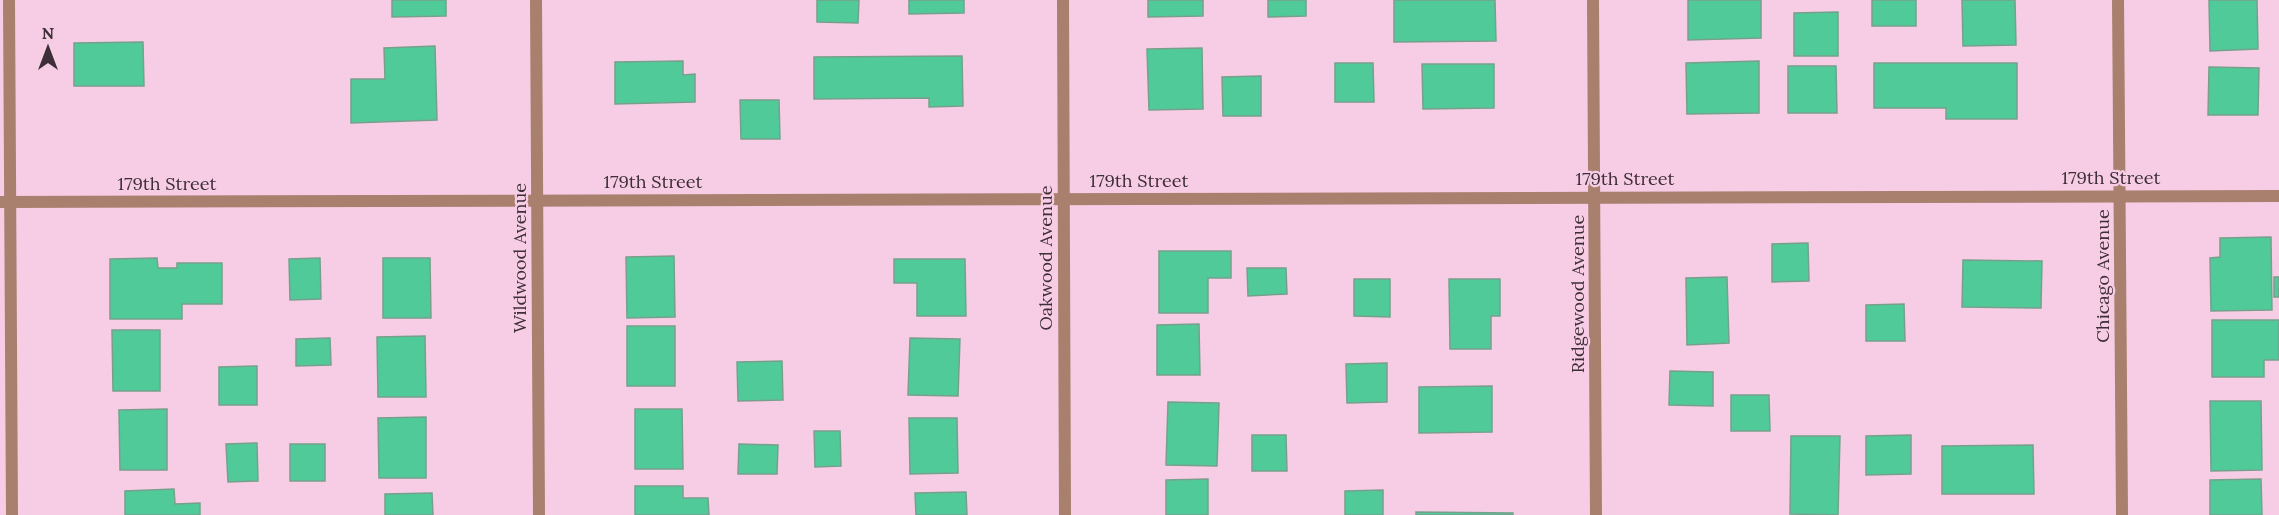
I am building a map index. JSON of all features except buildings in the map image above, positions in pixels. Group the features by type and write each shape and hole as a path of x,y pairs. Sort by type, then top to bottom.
{"street":[{"path":"9,0 5,202 12,515"},
{"name":"Wildwood Avenue","path":"536,0 539,515"},
{"name":"Oakwood Avenue","path":"1063,0 1065,515"},
{"name":"Ridgewood Avenue","path":"1593,0 1596,198 1596,515"},
{"name":"Chicago Avenue","path":"2118,0 2122,515"},
{"name":"179th Street","path":"5,202 2279,196"}]}
